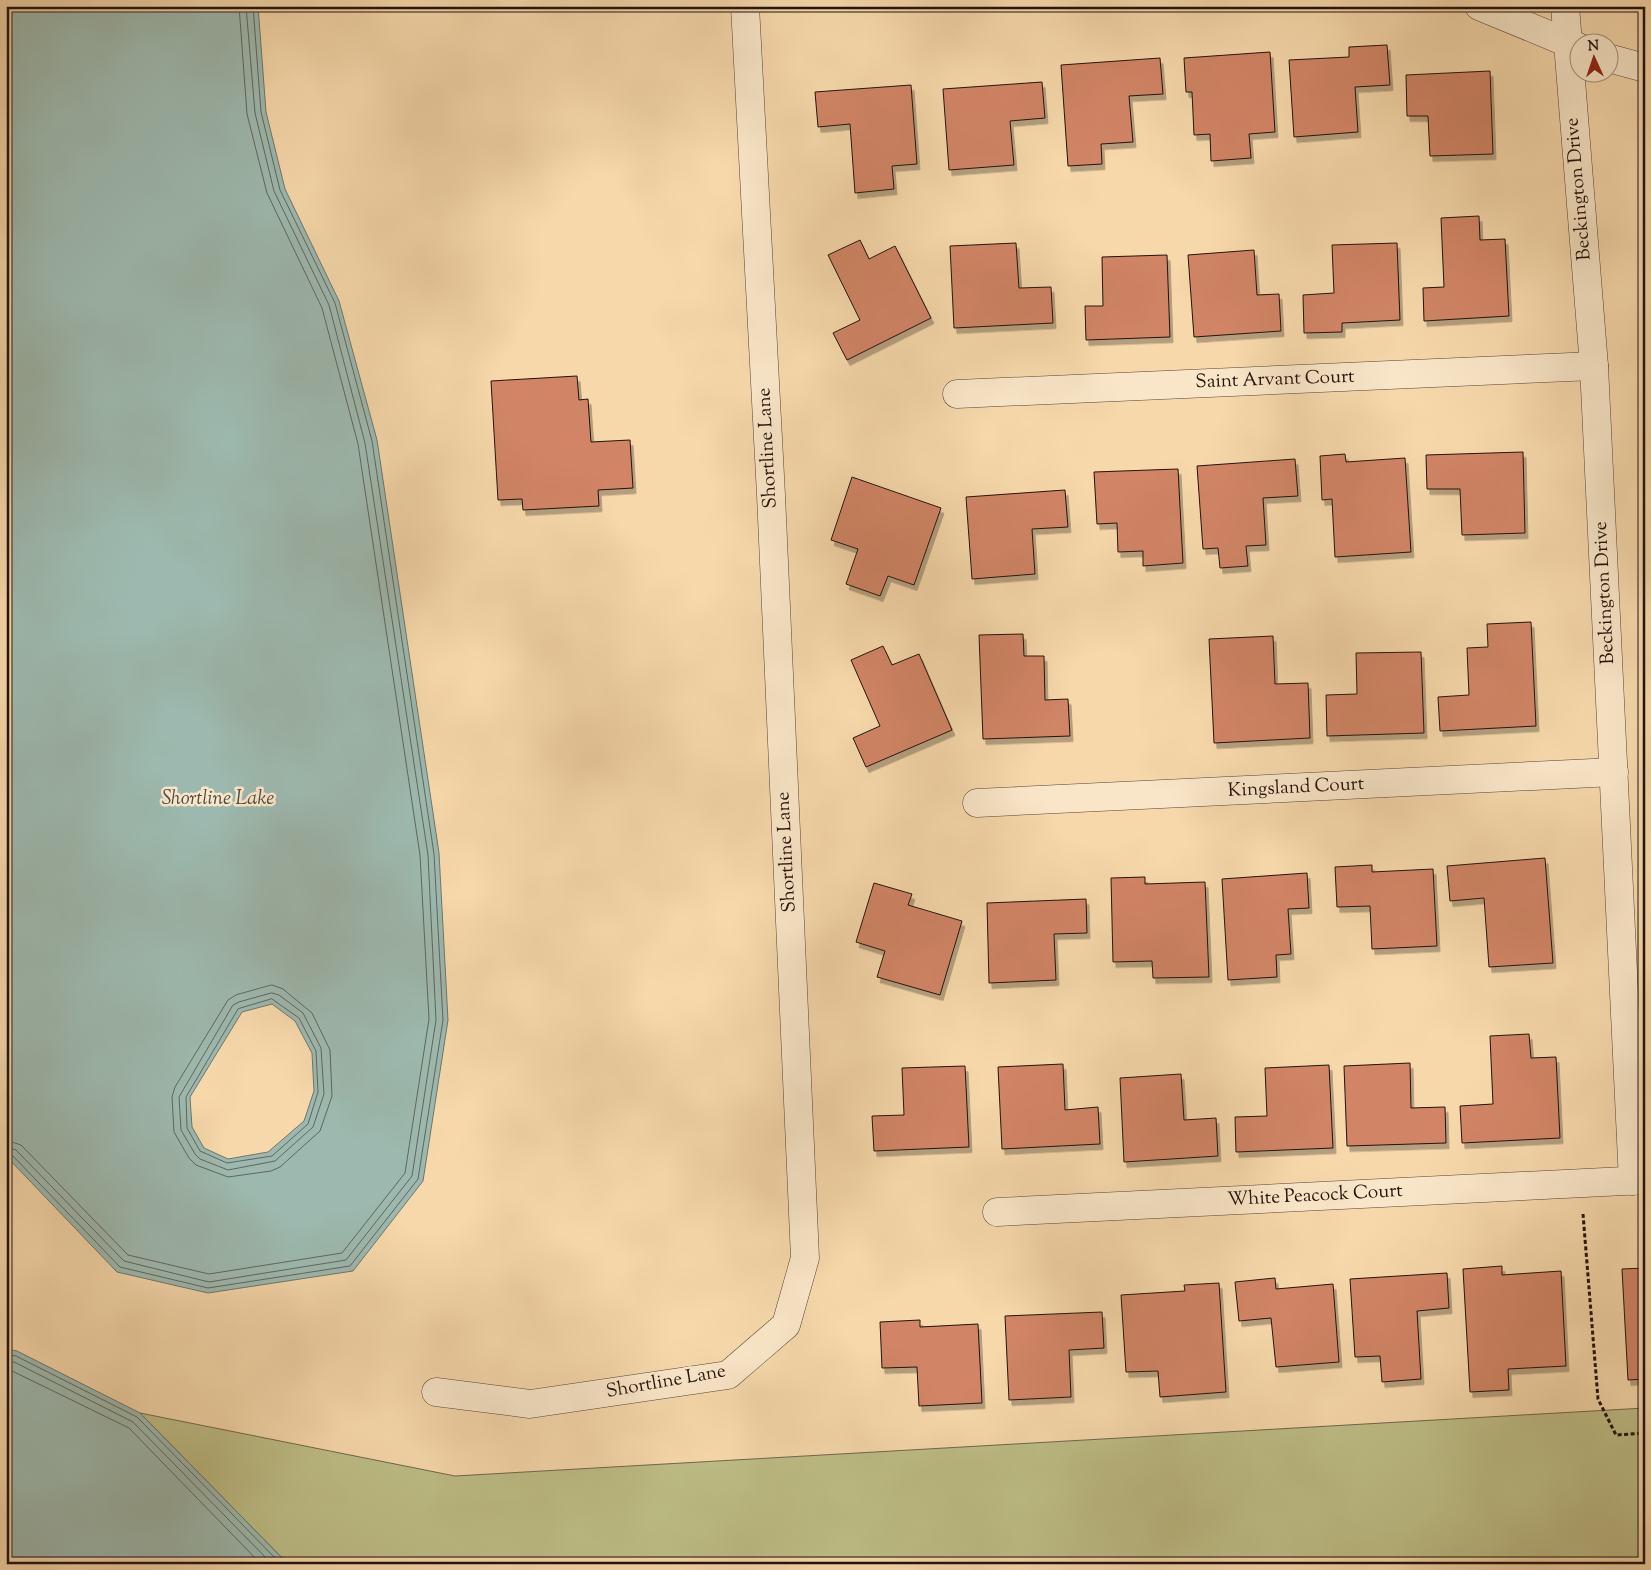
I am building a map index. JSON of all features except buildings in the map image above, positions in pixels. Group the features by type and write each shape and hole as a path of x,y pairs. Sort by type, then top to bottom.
{"street":[{"name":"Shortline Lane","path":"436,1392 530,1404 728,1375 786,1326 806,1258 771,495 745,6"},
{"path":"1479,6 1568,42"},
{"name":"Beckington Drive","path":"1565,6 1570,32"},
{"path":"1618,61 1645,68"},
{"name":"Beckington Drive","path":"1575,82 1594,366 1614,772 1639,1181"},
{"name":"Saint Arvant Court","path":"957,394 1594,366"},
{"name":"Kingsland Court","path":"977,803 1614,772"},
{"name":"White Peacock Court","path":"996,1212 1639,1181"}],"path":[{"path":"1581,1184 1598,1398 1616,1435 1645,1433"}],"green space":[{"path":"1645,1408 1645,1564 288,1564 140,1413 455,1476"}],"water":[{"name":"Shortline Lake","path":"6,6 258,6 266,112 285,189 339,301 377,440 439,853 448,1020 423,1181 353,1271 208,1293 117,1272 6,1156","holes":["272,1004 295,1021 312,1053 314,1091 304,1121 268,1152 228,1159 204,1148 192,1127 190,1097 242,1012"]},
{"path":"6,1349 17,1351 140,1413 288,1564 6,1564"}]}
